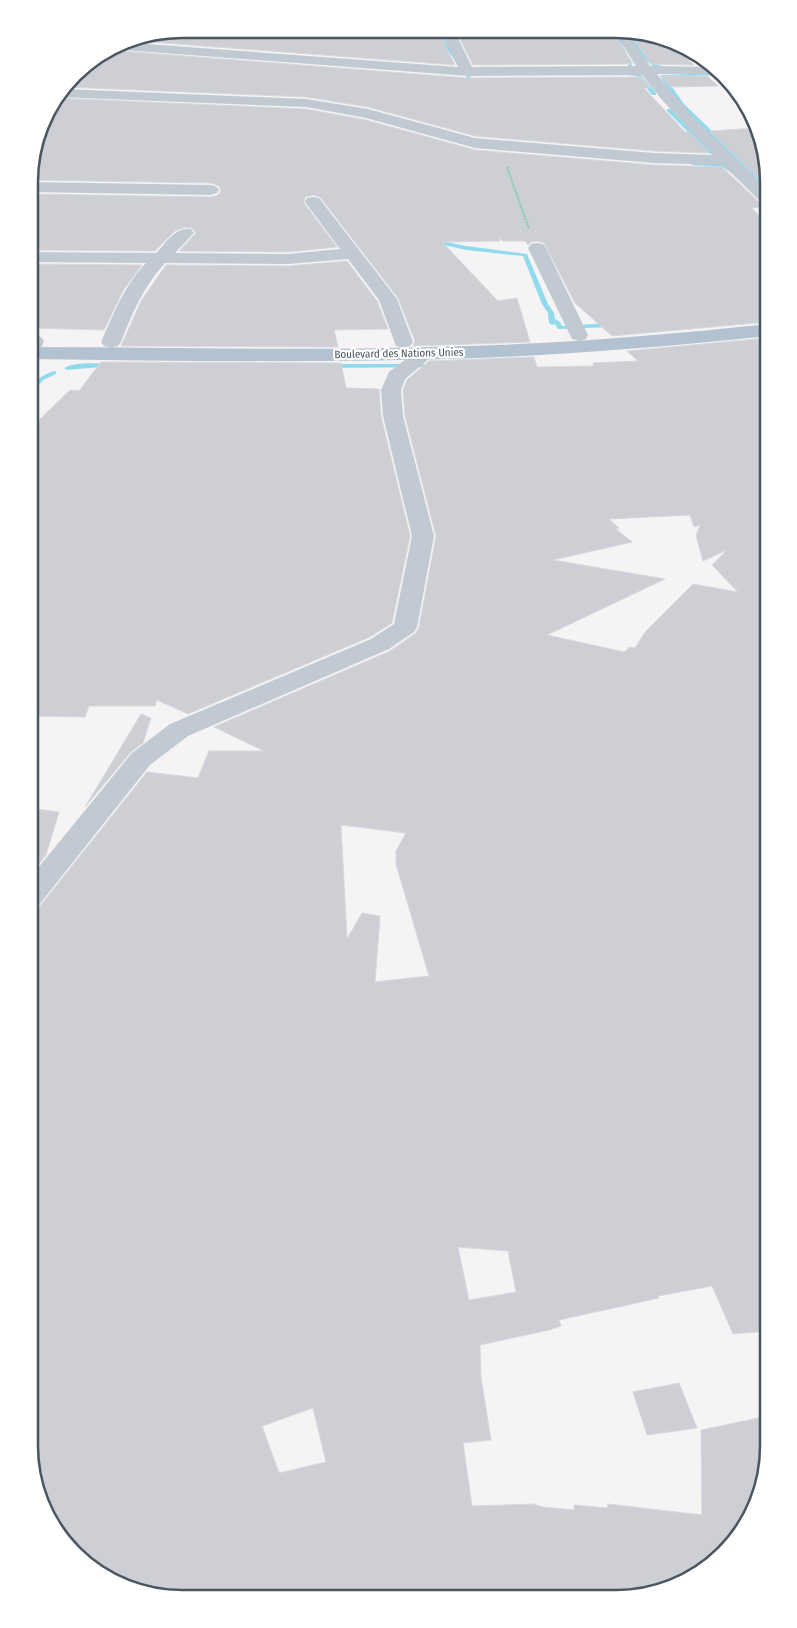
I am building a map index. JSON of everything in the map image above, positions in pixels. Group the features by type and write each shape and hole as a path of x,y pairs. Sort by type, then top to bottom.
{"main road":[{"name":"Boulevard des Nations Unies","path":"38,348 111,342 403,342 579,336 760,320"},
{"name":"Boulevard des Nations Unies","path":"38,349 426,353 645,342 760,331"}],"street":[{"path":"450,37 468,72"},
{"path":"624,38 647,71 678,108 760,192"},
{"path":"129,47 449,72 706,70"},
{"path":"440,53 449,72"},
{"path":"68,93 306,103 368,114 454,139 499,145 654,158 727,160"},
{"path":"38,187 211,190"},
{"path":"313,202 388,298 403,342"},
{"path":"111,342 126,306 144,276 160,257 185,233"},
{"path":"538,248 579,336"},
{"path":"38,256 288,259 353,253"},
{"path":"38,887 140,759 179,730 380,644 404,627 424,536 393,416 391,390 396,376 426,353"}],"path":[{"path":"499,145 529,231 538,248"}],"building":[{"path":"182,37 425,37 428,39 441,37 455,65 147,42"},
{"path":"459,37 616,37 633,64 473,65"},
{"path":"634,39 662,45 679,52 694,65 651,64"},
{"path":"121,51 468,78 641,77 650,88 644,88 685,132 689,132 709,153 654,151 475,136 368,107 306,97 73,87 87,73"},
{"path":"661,76 707,76 718,86 671,87"},
{"path":"65,98 306,109 366,120 475,150 654,165 722,167 760,203 760,207 752,208 760,217 760,323 612,336 575,303 544,243 537,241 531,242 528,245 525,241 503,241 499,238 500,241 442,242 498,301 517,298 530,342 413,346 415,341 398,298 320,197 313,195 305,197 304,203 337,247 288,252 179,251 196,233 192,228 186,227 175,231 155,251 38,250 38,194 211,197 218,195 221,191 219,186 211,183 38,180 40,154 48,127"},
{"path":"749,128 757,154 760,180 710,131"},
{"path":"347,261 377,301 388,329 334,330 338,347 121,346 141,301 166,265 288,266"},
{"path":"38,264 142,265 124,289 104,330 38,328"},
{"path":"760,339 759,1332 733,1334 712,1286 658,1296 659,1298 559,1320 561,1326 549,1330 480,1345 481,1377 491,1440 463,1443 472,1506 534,1504 543,1507 574,1510 574,1505 607,1508 608,1504 702,1515 701,1430 759,1418 757,1474 745,1510 730,1534 703,1561 679,1576 643,1588 625,1590 182,1590 145,1586 127,1580 94,1561 67,1534 52,1510 45,1493 39,1465 38,907 147,772 198,778 209,751 264,751 214,727 390,651 416,633 419,627 436,536 405,416 403,390 407,380 429,361 534,357 537,367 594,366 593,363 638,361 627,351","holes":["690,515 694,527 700,525 696,536 703,561 727,550 712,565 738,592 693,584 646,631 635,648 630,647 624,652 547,635 665,579 553,560 632,542 616,529 619,528 609,519","341,825 406,833 396,851 396,864 429,976 375,982 380,916 362,913 347,939","458,1247 508,1251 516,1292 469,1300","313,1408 326,1462 279,1473 262,1426"]},
{"path":"101,362 341,363 346,388 379,389 381,416 410,536 392,623 370,637 188,714 157,700 155,706 89,706 85,717 38,716 38,421 70,390 79,391"},
{"path":"141,714 151,718 143,743 131,752 85,807"},
{"path":"38,809 59,812 46,855 38,865"},
{"path":"679,1383 697,1428 647,1435 633,1392"}],"waterway":[{"path":"442,37 473,83 472,89"},
{"path":"617,37 633,71 626,70"},
{"path":"634,39 648,59 657,67 664,69"},
{"path":"628,74 638,75 654,94"},
{"path":"711,74 662,76 682,105 760,180"},
{"path":"669,110 712,153"},
{"path":"694,164 723,166 732,171"},
{"path":"433,241 466,248 525,255 545,304 551,313 552,323"},
{"path":"553,320 558,323 560,328 611,325"},
{"path":"67,368 109,365"},
{"path":"330,366 434,366"},
{"path":"38,383 41,379 54,373"}]}
